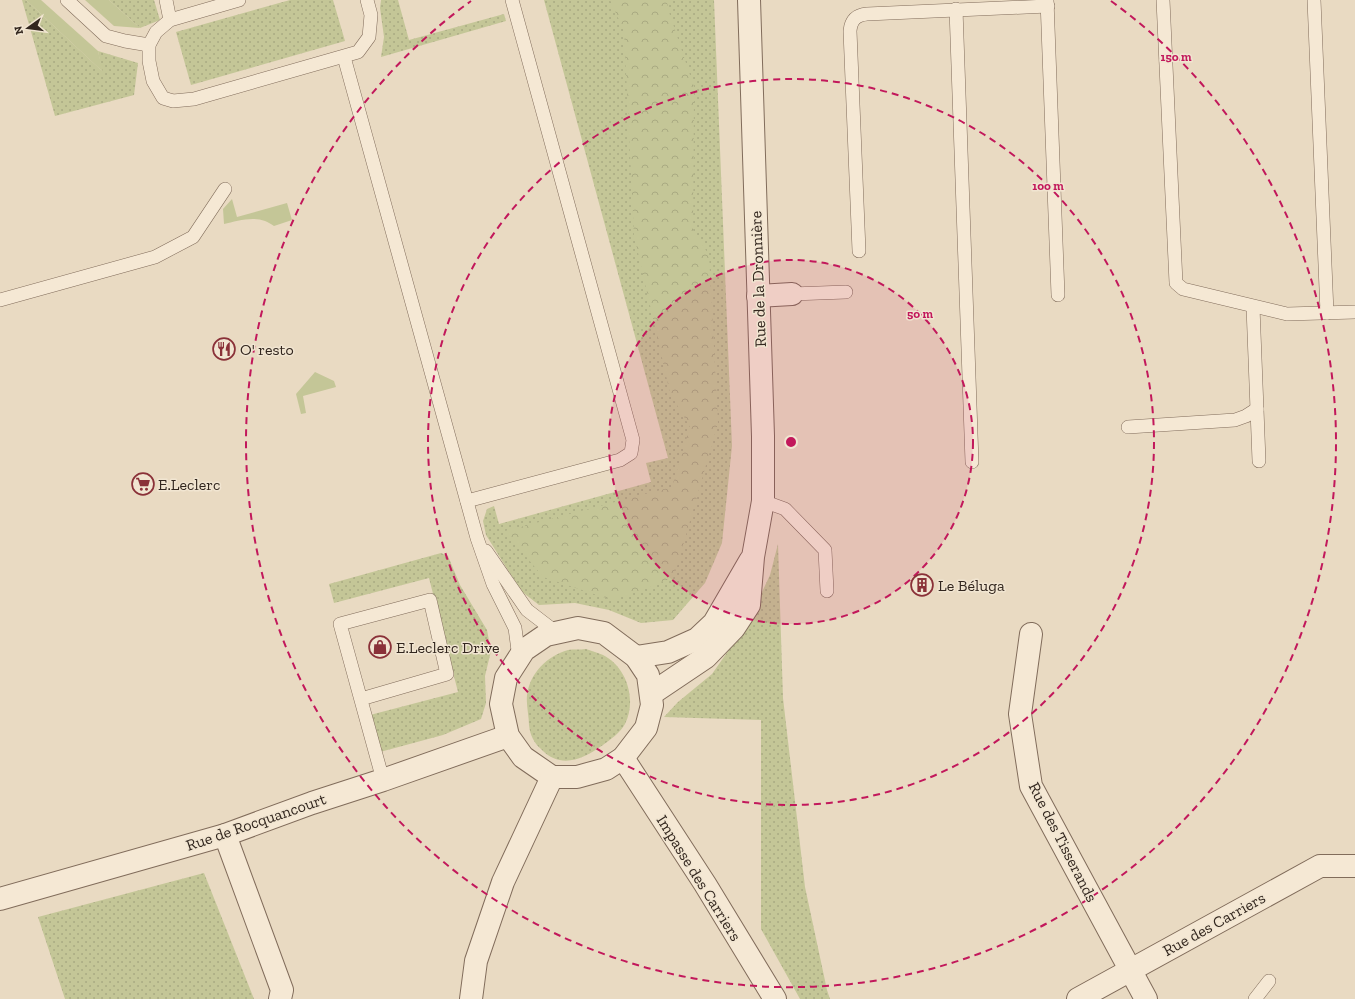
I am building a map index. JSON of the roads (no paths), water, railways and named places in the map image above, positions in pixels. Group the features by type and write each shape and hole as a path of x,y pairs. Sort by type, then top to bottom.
{"street":[{"name":"Rue de la Dronnière","path":"651,694 706,657 734,628 749,605 753,557 763,501 763,436 749,0"},
{"path":"758,296 792,294"},
{"name":"Rue de la Dronnière","path":"636,657 668,652 696,639 714,623 753,557"},
{"path":"578,628 604,633 636,657 648,675 652,705 646,728 623,758 606,768 577,777 552,777 523,758 508,736 501,704 506,678 524,650 546,635 578,628"},
{"name":"Rue des Tisserands","path":"1030,634 1020,714 1031,786 1146,999"},
{"name":"Rue de Rocquancourt","path":"0,899 225,835 312,803 508,736"},
{"name":"Impasse des Carriers","path":"623,758 705,884 768,997"},
{"path":"471,999 476,962 502,882 552,777"},
{"path":"225,835 282,990 280,999"},
{"name":"Rue des Carriers","path":"1078,999 1320,866 1355,866"}],"lane":[{"path":"66,0 106,36 149,45"},
{"path":"166,0 170,20"},
{"path":"239,0 209,4 170,20 156,32 149,45 149,61 153,81 163,98 173,101 194,100 358,52 369,37 371,15 368,0"},
{"path":"467,501 620,460 630,453 633,440 512,0"},
{"path":"1163,0 1176,283 1183,289 1287,314 1355,312"},
{"path":"1314,0 1327,313"},
{"path":"860,251 851,25 854,19 860,15 1048,3 1058,294"},
{"path":"956,9 972,462"},
{"path":"344,57 477,538 493,584 515,628 519,658"},
{"path":"0,300 155,257 193,237 225,189"},
{"path":"792,294 846,292"},
{"path":"1253,307 1259,461"},
{"path":"1128,426 1235,420 1246,416 1257,409"},
{"path":"763,501 785,509 826,550 827,591"},
{"path":"477,538 527,610 557,633"},
{"path":"361,699 447,674 430,600 340,624 382,780"},
{"path":"1256,999 1270,981"}],"place":[{"name":"O' resto","path":"224,349"},
{"name":"E.Leclerc","path":"143,484"},
{"name":"Le Béluga","path":"922,585"},
{"name":"E.Leclerc Drive","path":"380,647"}]}
